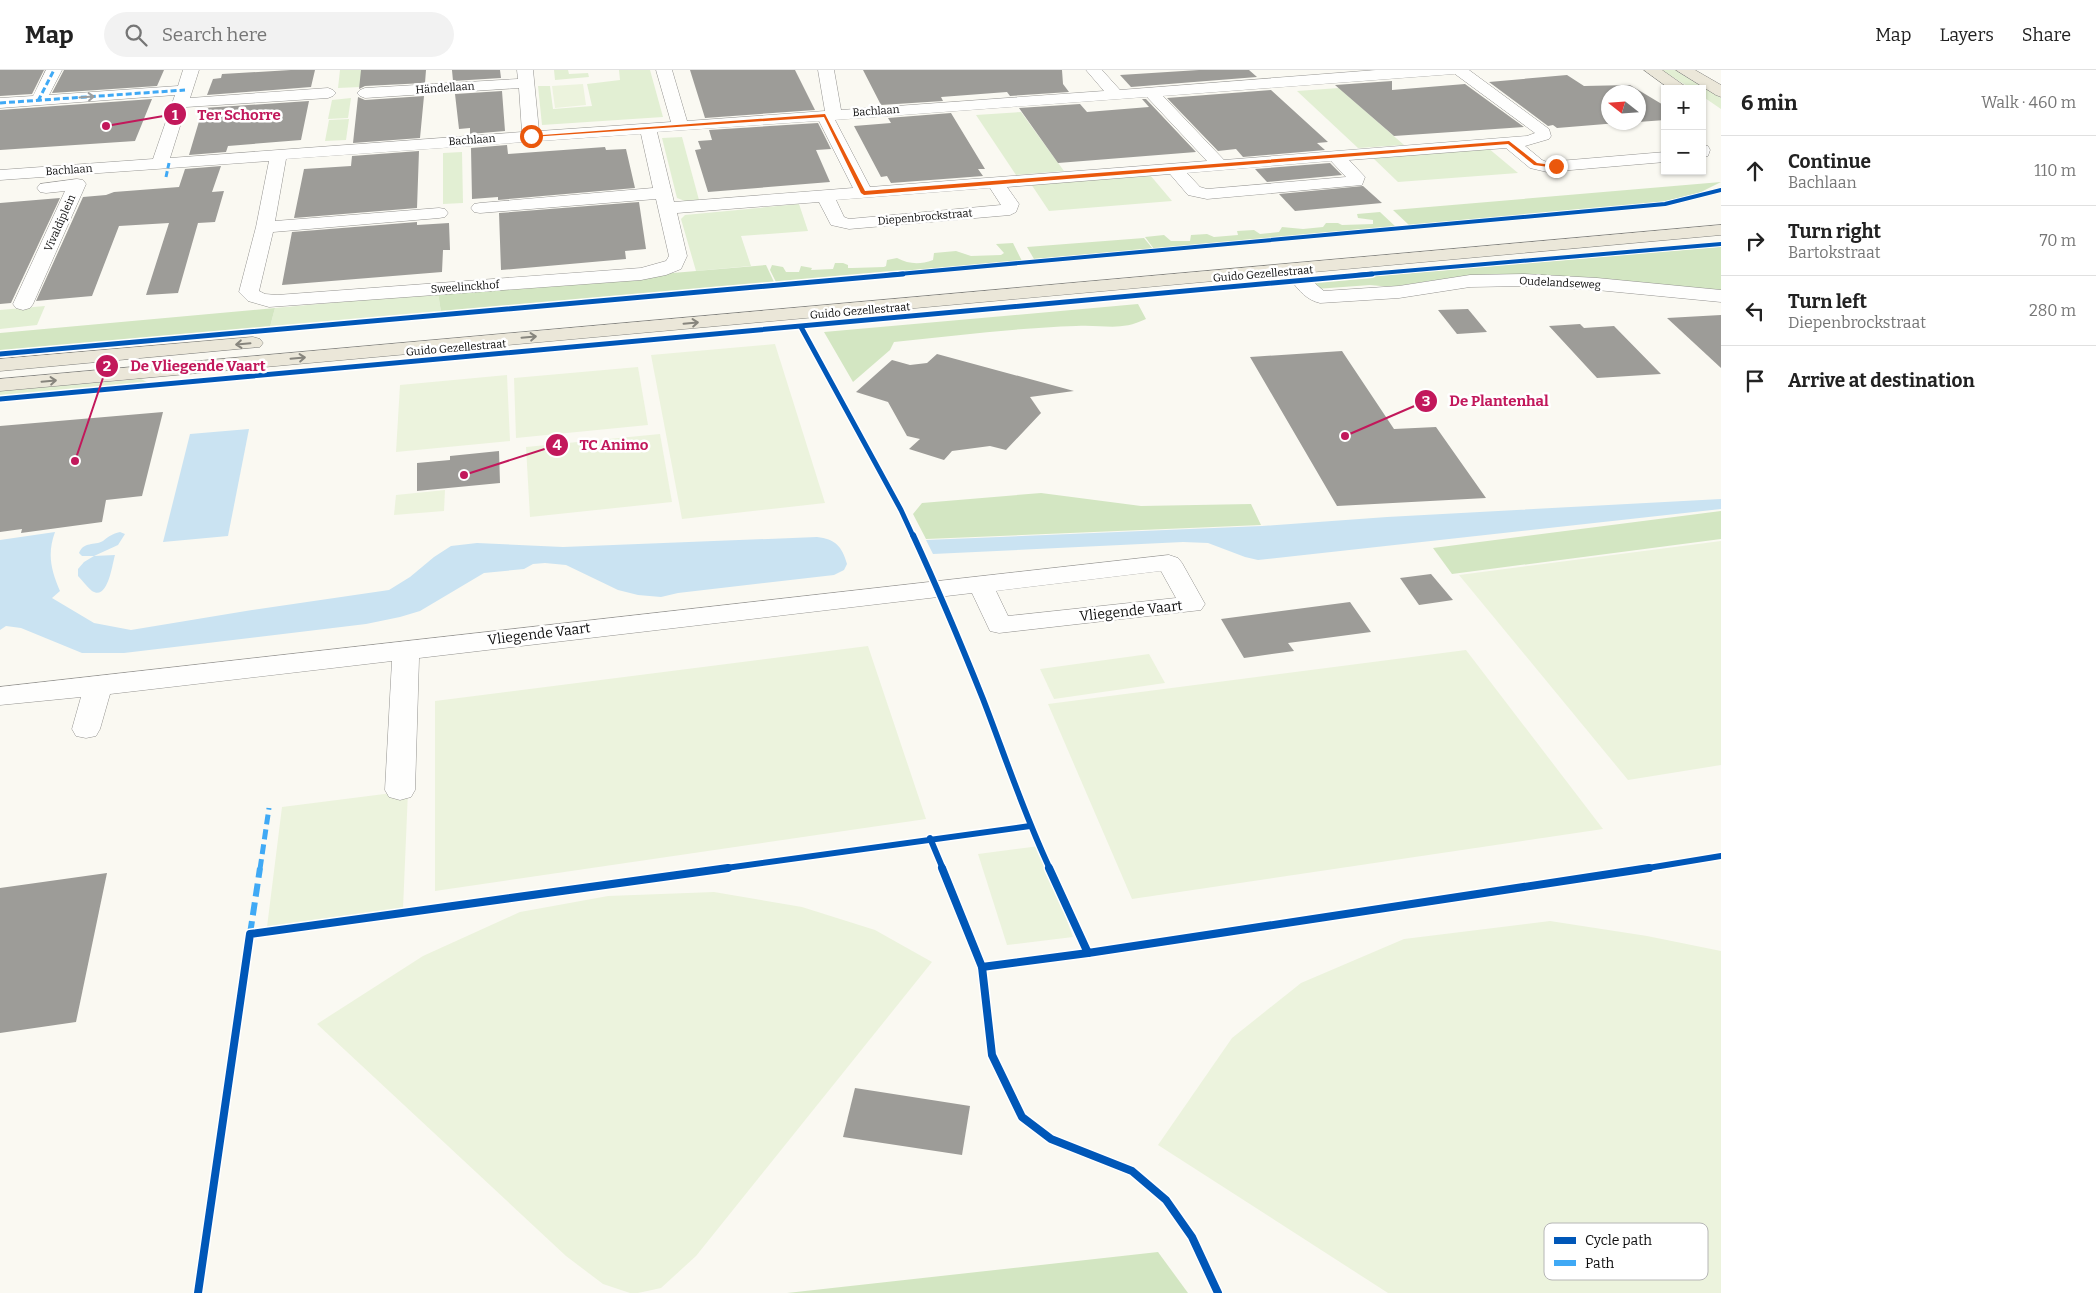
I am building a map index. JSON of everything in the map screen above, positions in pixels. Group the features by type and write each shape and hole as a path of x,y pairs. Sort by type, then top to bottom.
{"main road":[{"path":"1652,70 1675,85"},
{"path":"1684,70 1721,92"},
{"name":"Guido Gezellestraat","path":"0,365 1721,214"},
{"name":"Guido Gezellestraat","path":"0,385 1721,230"}],"street":[{"path":"38,101 54,70"},
{"path":"160,163 191,70"},
{"path":"664,70 680,125"},
{"path":"826,70 830,115 864,193"},
{"path":"1094,70 1116,94"},
{"name":"Bachlaan","path":"77,184 531,136 1151,92 1394,71 1454,70"},
{"path":"480,208 665,200 825,196 1509,142 1543,136 1543,132 1460,70"},
{"name":"Händellaan","path":"364,93 525,76 531,136"},
{"path":"1151,92 1219,164"},
{"path":"0,103 328,93"},
{"name":"Sweelinckhof","path":"277,162 265,227 249,292 252,297 262,300 277,301 659,271 674,265 678,256 648,128"},
{"path":"1509,142 1536,164 1547,167 1661,157"},
{"path":"1525,155 1661,143"},
{"path":"1174,168 1194,191 1207,194 1352,183 1356,181 1356,177 1334,155"},
{"name":"Bachlaan","path":"0,175 160,163 277,162"},
{"name":"Diepenbrockstraat","path":"825,196 837,221 850,224 1004,211 1010,208 1010,204 995,182"},
{"name":"Vivaldiplein","path":"0,192 77,184"},
{"name":"Vivaldiplein","path":"23,304 77,184"},
{"path":"265,227 438,213"},
{"name":"Oudelandseweg","path":"1301,280 1308,289 1320,296 1399,292 1470,281 1524,280 1597,284 1721,296"},
{"name":"Vliegende Vaart","path":"0,696 980,583 1169,563 1192,604 999,625 980,583"},
{"path":"400,790 406,690 406,649"},
{"name":"Vliegende Vaart","path":"0,679 55,679 98,686"},
{"path":"86,729 98,686"}],"green space":[{"path":"340,70 362,70 360,87 338,88"},
{"path":"554,70 568,70 569,74 588,73 589,77 555,80"},
{"path":"619,70 650,70 663,117 542,125 538,86 550,86 553,109 592,106 587,84 620,80"},
{"path":"1661,70 1675,70 1700,85 1685,85"},
{"path":"583,84 586,105 555,108 552,86"},
{"path":"1339,88 1404,145 1358,148 1297,91"},
{"path":"1706,89 1721,98 1721,109 1706,99"},
{"path":"351,98 348,118 328,119 332,100"},
{"path":"1021,112 1064,171 1016,175 976,115"},
{"path":"349,119 346,140 325,141 329,120"},
{"path":"682,137 699,200 685,201 677,198 662,138"},
{"path":"1488,148 1518,173 1398,182 1371,156"},
{"path":"462,152 463,203 443,204 443,153"},
{"path":"1150,175 1172,201 1049,211 1031,184"},
{"path":"1721,182 1699,193 1662,202 1410,226 1393,210"},
{"path":"799,204 808,231 741,236 751,266 696,271 681,219 685,215"},
{"path":"1380,212 1397,228 1154,249 1145,237 1164,235 1171,241 1190,241 1191,235 1207,234 1214,237 1238,235 1237,231 1254,230 1260,234 1279,232 1282,227 1303,229 1323,227 1326,223 1342,225 1373,224 1373,220 1358,218 1357,214"},
{"path":"1144,238 1153,249 1034,259 1027,247"},
{"path":"1013,243 1022,261 776,282 770,270 772,265 783,267 786,272 799,272 801,266 812,268 811,270 833,269 835,263 843,263 848,265 848,268 884,267 887,260 897,258 910,263 923,263 933,260 934,253 956,251 971,256 1001,255 1004,253 996,244"},
{"path":"1721,247 1721,290 1463,276 1391,287 1370,285 1316,289 1310,282"},
{"path":"766,265 774,282 441,312 438,293"},
{"path":"438,293 441,312 270,327 275,308"},
{"path":"1138,304 1146,319 1127,325 985,332 894,342 890,350 853,382 824,332"},
{"path":"45,306 37,325 0,329 0,310"},
{"path":"275,308 270,327 0,351 0,333"},
{"path":"775,344 825,503 682,519 651,355"},
{"path":"638,367 648,425 516,438 514,378"},
{"path":"507,375 510,441 396,452 400,385"},
{"path":"141,379 147,382 0,397 0,391"},
{"path":"660,434 672,502 530,517 526,447"},
{"path":"445,490 444,511 394,515 396,495"},
{"path":"1041,493 1141,506 1251,504 1261,525 926,539 913,514 922,503"},
{"path":"1721,511 1721,539 1452,574 1433,548"},
{"path":"1721,541 1721,765 1628,780 1459,575"},
{"path":"868,646 926,819 435,891 435,701"},
{"path":"1466,650 1603,829 1132,899 1048,704"},
{"path":"1149,654 1165,683 1054,699 1040,669"},
{"path":"408,791 403,909 267,927 282,807"},
{"path":"1040,846 1073,937 1007,945 978,854"},
{"path":"714,892 802,907 875,930 932,962 696,1256 661,1288 630,1293 603,1284 566,1256 317,1024 423,956 520,912 608,896"},
{"path":"1550,921 1647,936 1721,951 1721,1293 1388,1293 1158,1145 1232,1038 1301,983 1404,939"},
{"path":"1158,1252 1188,1293 787,1293"}],"water":[{"path":"249,429 228,536 163,542 190,434"},
{"path":"1721,499 1721,509 1258,560 1208,543 1183,542 933,554 926,540 1262,526 1387,517"},
{"path":"55,532 51,548 51,562 60,591 52,598 94,623 131,630 389,590 410,577 451,546 477,543 563,547 817,537 837,544 843,552 847,564 844,570 834,575 678,593 661,597 638,595 618,590 566,565 533,564 524,569 484,573 420,611 366,624 124,653 82,653 21,628 6,626 0,630 0,540"},
{"path":"120,532 125,534 118,545 94,556 82,556 79,553 86,545 103,541 111,535"},
{"path":"115,555 106,587 97,593 92,591 78,576 78,569 84,562 94,556"}],"building":[{"path":"0,70 44,70 32,94 0,96"},
{"path":"64,70 164,70 157,86 52,93"},
{"path":"315,70 311,87 207,95 213,79 221,78 222,74"},
{"path":"361,70 426,70 425,83 365,86 359,89"},
{"path":"452,70 500,70 501,78 453,81"},
{"path":"690,70 795,70 815,110 705,118"},
{"path":"863,70 1062,70 1063,84 1069,92 1010,96 1007,92 941,97 943,101 881,105"},
{"path":"1199,70 1249,70 1257,77 1131,87 1120,75"},
{"path":"1567,75 1584,86 1601,86 1601,124 1557,128 1553,125 1548,126 1489,82"},
{"path":"1392,81 1392,90 1465,84 1524,127 1394,136 1335,85"},
{"path":"1271,90 1328,142 1317,143 1325,150 1243,157 1236,149 1218,151 1167,98"},
{"path":"502,91 505,131 470,134 470,128 459,129 455,94"},
{"path":"1646,95 1661,104 1661,120 1646,121"},
{"path":"424,96 420,138 353,143 358,97 365,100"},
{"path":"152,99 135,141 0,150 0,110"},
{"path":"1142,99 1146,99 1196,152 1058,163 1019,108 1080,104 1087,112 1149,107"},
{"path":"309,101 301,140 228,146 226,152 189,155 203,108"},
{"path":"951,113 985,169 978,169 983,176 891,183 887,176 881,177 854,126 891,123 888,118"},
{"path":"818,123 831,149 816,150 830,182 708,192 695,150 701,149 698,141 712,140 709,130"},
{"path":"507,145 508,154 605,147 606,150 626,149 635,188 498,200 498,197 472,199 471,148"},
{"path":"419,151 417,208 294,218 304,169 351,166 352,156"},
{"path":"1330,163 1342,175 1267,182 1255,169"},
{"path":"221,166 212,192 224,191 215,222 198,223 178,293 146,295 169,223 119,226 92,296 36,301 83,197 106,195 114,192 179,187 185,169"},
{"path":"1363,186 1382,203 1295,211 1279,194"},
{"path":"60,198 11,303 0,304 0,203"},
{"path":"639,202 646,249 625,251 626,259 501,270 499,213"},
{"path":"417,222 417,225 449,223 450,250 443,250 442,272 282,285 292,232"},
{"path":"1468,309 1487,332 1457,334 1438,310"},
{"path":"1721,315 1721,368 1667,318"},
{"path":"1580,324 1584,328 1614,326 1661,374 1597,378 1549,326"},
{"path":"1342,351 1394,429 1436,427 1486,498 1337,506 1250,357"},
{"path":"937,354 1074,391 1030,397 1041,413 1006,450 990,446 952,451 944,460 909,449 920,439 907,436 888,402 856,392 892,360 910,365 927,363"},
{"path":"163,412 142,496 106,500 102,522 21,533 22,529 0,532 0,426"},
{"path":"499,451 500,483 417,491 417,463 450,460 450,456"},
{"path":"1431,574 1453,600 1419,605 1400,578"},
{"path":"1350,602 1371,632 1288,643 1294,651 1244,658 1221,619"},
{"path":"107,873 76,1022 0,1033 0,888"},
{"path":"855,1088 970,1106 962,1155 843,1137"}],"marked path":[{"path":"38,101 54,70"},
{"path":"0,103 185,90"},
{"path":"166,177 169,163"},
{"path":"250,934 269,808"}],"cycle path":[{"path":"0,354 1353,234 1665,204 1721,190"},
{"path":"0,399 1301,280 1721,244"},
{"path":"801,327 901,510 938,589 983,699 1030,826 1088,953 1575,880 1721,856"},
{"path":"198,1293 250,934 1030,826"},
{"path":"930,838 982,967"},
{"path":"1088,953 982,967 992,1055 1022,1117 1051,1139 1132,1171 1166,1200 1192,1237 1218,1293"}],"place":[{"name":"Ter Schorre","path":"106,126"},
{"name":"De Plantenhal","path":"1345,436"},
{"name":"De Vliegende Vaart","path":"75,461"},
{"name":"TC Animo","path":"464,475"}],"route":[{"path":"531,136 825,116 864,193 1509,142 1539,166 1556,166"}]}
